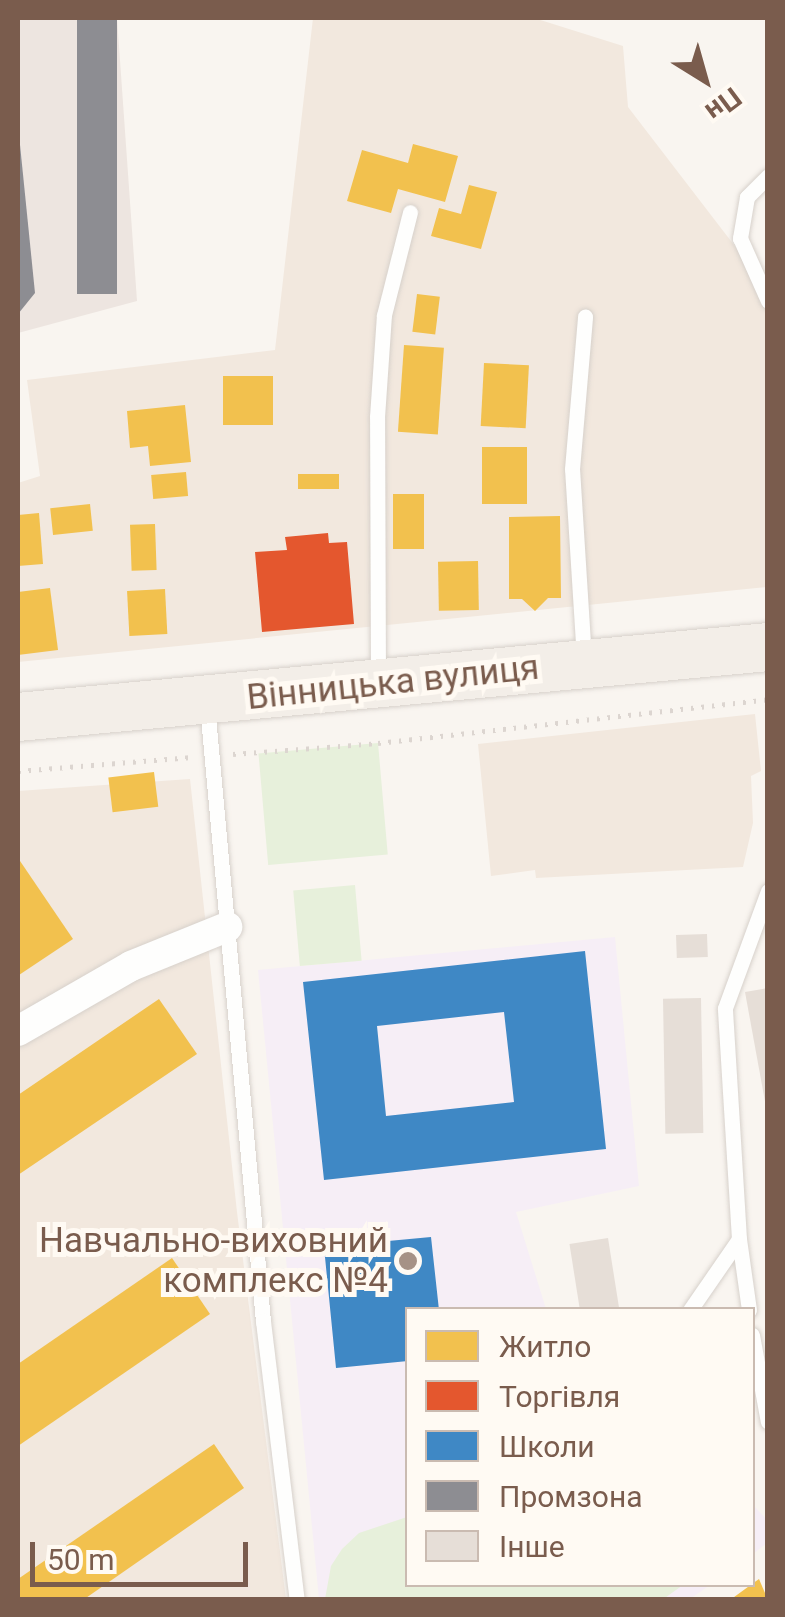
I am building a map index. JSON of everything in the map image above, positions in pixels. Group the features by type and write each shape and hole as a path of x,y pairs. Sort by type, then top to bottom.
{"main road":[{"name":"Вінницька вулиця","path":"18,717 768,648"}],"street":[{"path":"18,1031 131,966 227,927"}],"lane":[{"path":"768,176 747,197 740,238 768,301"},
{"path":"378,684 377,417 384,315 410,212"},
{"path":"584,664 572,469 585,316"},
{"path":"206,701 263,1321 297,1600"},
{"path":"749,1307 739,1239 725,1008 768,891"},
{"path":"692,1307 739,1239"},
{"path":"755,1364 761,1419"}],"path":[{"path":"18,770 378,743 768,699"}],"shaded area":[{"path":"18,18 117,18 137,301 18,333"},
{"path":"313,18 534,18 623,46 628,107 767,288 767,587 18,662 18,483 40,476 27,380 275,350"},
{"path":"755,714 761,771 751,776 753,823 743,867 536,878 535,870 491,876 478,744"},
{"path":"190,779 237,1212 286,1599 18,1600 18,791"},
{"name":"Навчально-виховний комплекс №4","path":"615,937 639,1186 516,1212 545,1307 405,1307 405,1587 707,1587 690,1599 319,1599 258,970"},
{"path":"755,1507 768,1521 767,1543 755,1552"}],"green space":[{"path":"378,743 388,855 268,865 258,753"},
{"path":"355,885 362,961 300,966 293,890"},
{"path":"405,1518 405,1587 680,1587 662,1600 325,1599 331,1566 359,1533"}],"building: Житло":[{"path":"413,144 458,156 445,202 398,189 391,213 347,201 362,150 408,163"},
{"path":"469,185 497,192 481,249 431,236 439,208 461,214"},
{"path":"417,294 440,297 435,335 412,332"},
{"path":"404,345 444,348 438,435 398,432"},
{"path":"484,363 529,365 526,428 481,426"},
{"path":"223,376 273,376 273,425 223,425"},
{"path":"185,405 191,462 150,466 148,446 130,448 127,411"},
{"path":"482,447 527,447 527,504 482,504"},
{"path":"186,472 188,496 153,499 151,475"},
{"path":"298,474 339,474 339,489 298,489"},
{"path":"393,494 424,494 424,549 393,549"},
{"path":"90,504 93,531 53,535 50,508"},
{"path":"39,513 43,564 18,566 18,515"},
{"path":"560,516 561,598 548,598 535,611 522,599 509,599 509,517"},
{"path":"155,524 157,570 132,571 130,525"},
{"path":"478,561 479,610 439,611 438,562"},
{"path":"50,588 58,650 18,655 18,592"},
{"path":"165,589 167,634 129,636 127,591"},
{"path":"154,772 158,807 113,812 108,778"},
{"path":"18,858 73,939 19,975 18,972"},
{"path":"159,999 197,1054 18,1175 18,1095"},
{"path":"172,1258 210,1314 18,1446 18,1364"},
{"path":"214,1444 244,1488 83,1600 18,1600 18,1579"},
{"path":"759,1579 768,1600 730,1600 748,1587 755,1587"}],"building: Торгівля":[{"path":"328,533 329,543 347,542 354,624 262,632 255,552 287,550 285,537"}],"building: Школи":[{"path":"585,951 606,1149 324,1180 303,982","holes":["504,1012 514,1102 386,1116 377,1026"]},
{"path":"431,1237 439,1307 405,1307 405,1361 336,1368 324,1247"}],"building: Промзона":[{"path":"77,18 117,18 117,294 77,294"},
{"path":"18,125 35,293 18,314"}],"building: Інше":[{"path":"707,934 708,957 677,958 676,935"},
{"path":"768,988 768,1107 766,1107 745,992"},
{"path":"701,998 703,1133 665,1134 663,999"},
{"path":"608,1238 619,1307 579,1307 569,1244"}],"place":[{"name":"Навчально-виховний комплекс №4","path":"408,1261"}]}
